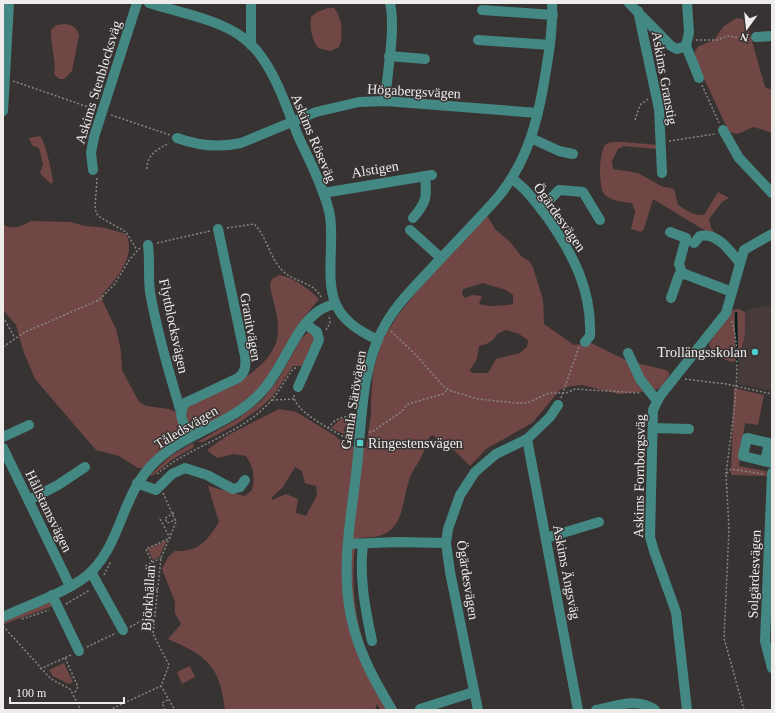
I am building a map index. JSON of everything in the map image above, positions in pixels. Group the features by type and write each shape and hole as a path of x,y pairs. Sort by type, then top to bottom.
{"street":[{"path":"3,111 9,3"},
{"name":"Askims Stenblocksväg","path":"92,170 92,146 137,3"},
{"name":"Askims Röseväg","path":"149,3 224,27 242,36 252,45 269,68 323,192 331,222 330,306 352,325 378,340"},
{"path":"252,3 252,45"},
{"path":"385,101 392,20 390,3"},
{"name":"Gamla Särövägen","path":"392,710 365,661 354,630 347,589 348,544 358,419 368,375 378,340 384,326 399,304 512,179 531,138 538,113 550,45 553,15 552,3"},
{"path":"629,3 671,46 678,49 687,44"},
{"path":"687,3 687,44 699,78"},
{"path":"482,10 553,15"},
{"name":"Askims Granstig","path":"638,11 657,98 662,174"},
{"path":"756,37 772,36"},
{"path":"478,40 550,45"},
{"path":"389,56 425,60"},
{"name":"Högabergsvägen","path":"173,140 204,145 231,145 316,112 344,105 385,101 538,113"},
{"path":"723,132 740,158 772,193"},
{"path":"531,138 559,151 573,154"},
{"name":"Alstigen","path":"323,192 429,175 425,204 414,218"},
{"name":"Ögärdesvägen","path":"512,179 528,193 541,209 571,255 582,280 590,312 590,336 585,342"},
{"path":"541,209 559,190 583,192 600,220"},
{"name":"Granitvägen","path":"181,412 183,406 188,400 238,378 242,375 245,368 245,356 218,229"},
{"path":"410,230 441,258"},
{"path":"670,232 686,238 679,264 680,271 684,274 732,292"},
{"name":"Askims Fornborgsväg","path":"687,710 676,612 650,537 653,410 657,401 726,313 740,263 746,248 772,234"},
{"path":"694,243 700,236 707,235 713,237 724,244 740,263"},
{"name":"Flyttblocksvägen","path":"148,245 149,275 153,304 168,368 181,412"},
{"path":"671,298 679,275 684,274"},
{"name":"Tåledsvägen","path":"6,615 70,586 91,572 110,546 137,483 145,472 166,452 232,415 259,395 279,368 305,324 315,313 330,306"},
{"path":"298,386 318,343 319,336 317,332 305,324"},
{"path":"628,353 640,379 657,401"},
{"name":"Ögärdesvägen","path":"478,710 450,572 446,543 456,503 475,473 496,454 527,439 550,417 558,405"},
{"path":"181,412 186,427 197,434"},
{"path":"3,437 29,425"},
{"path":"652,428 689,429"},
{"name":"Askims Ängsväg","path":"527,439 578,710"},
{"name":"Hållstamsvägen","path":"3,448 70,586"},
{"path":"29,500 58,485 85,467"},
{"path":"137,483 156,490 172,474 180,469 193,469 233,489 240,488 245,480"},
{"name":"Solgärdesvägen","path":"771,476 765,641 772,668"},
{"path":"546,538 599,522"},
{"path":"348,544 398,542 446,543"},
{"path":"363,544 361,564 362,589 372,640"},
{"path":"91,572 123,630"},
{"path":"52,595 58,607 69,622 79,651"},
{"path":"420,710 474,692"},
{"path":"596,710 638,702 647,704 656,710"}],"path":[{"path":"687,44 717,40 728,36 748,39 756,37"},
{"path":"661,142 723,132 699,78"},
{"path":"5,80 102,112 173,140"},
{"path":"635,120 642,102 657,98"},
{"path":"147,169 148,159 153,152 173,140"},
{"path":"92,170 96,173 98,180 95,209 98,216 126,232 137,250"},
{"path":"3,347 15,338 99,300 114,285 137,250 148,245 218,229 254,224 281,269 294,278 314,287 330,306 330,323 318,343"},
{"path":"726,313 732,319 736,334 736,386 726,474 729,530 724,638 744,710"},
{"path":"3,317 15,338"},
{"path":"384,326 403,342 443,386 478,399 516,403 531,402 549,393 563,393 575,388 627,391"},
{"path":"563,393 578,349 582,342 585,342"},
{"path":"155,476 182,456 243,423 272,400 293,369 298,367 305,369"},
{"path":"676,377 726,384 772,394"},
{"path":"294,399 298,386"},
{"path":"370,427 369,432 372,432 392,419 408,404 443,394 448,389"},
{"path":"272,400 294,399"},
{"path":"294,399 300,408 328,428 346,438 350,445 351,452"},
{"path":"328,428 341,417 346,416 358,419 346,438"},
{"path":"726,474 731,469 771,476"},
{"path":"156,490 166,495 176,520 167,523 164,526"},
{"path":"167,523 164,518 174,513"},
{"path":"152,562 146,549 170,538 159,517"},
{"name":"Björkhällan","path":"161,686 169,665 153,634 162,557 176,520"},
{"path":"158,591 145,566 162,557"},
{"path":"17,621 58,607 78,598 98,584 112,560"},
{"path":"40,669 123,630 155,613"},
{"path":"6,615 3,627 40,669 51,679 70,689 74,694 81,710"},
{"path":"145,619 153,634"},
{"path":"65,658 78,687 74,694"},
{"path":"109,710 161,686 174,710"},
{"path":"165,710 162,703 169,699"}],"shaded area":[{"path":"328,8 334,8 337,12 342,32 339,47 330,51 318,48 312,37 311,25 311,17 317,12"},
{"path":"737,18 743,19 748,27 765,87 772,90 772,133 754,127 738,134 732,133 728,130 695,59 695,51 699,46 714,40 724,26"},
{"path":"65,24 74,27 79,35 72,71 64,79 59,79 54,74 55,64 51,41 51,30 56,25"},
{"path":"40,136 50,164 53,181 51,184 40,173 43,164 39,148 32,145 29,138"},
{"path":"611,142 658,145 658,149 624,146 618,149 612,161 613,169 638,173 661,186 674,189 678,205 687,211 697,215 704,215 718,192 729,198 722,202 709,219 711,228 718,237 653,199 644,229 641,232 631,229 635,212 632,203 614,200 605,195 601,186 600,178 601,155 605,145"},
{"path":"486,216 495,229 510,242 522,257 529,261 533,267 543,300 544,324 574,345 591,343 628,361 666,370 670,374 663,385 658,389 648,391 619,394 582,385 561,389 532,423 486,449 470,466 452,448 432,435 430,437 408,482 403,507 397,522 383,535 356,539 354,555 353,571 355,603 361,635 372,665 398,710 381,710 377,704 375,710 225,710 220,683 210,665 193,651 168,639 181,624 175,613 175,602 162,569 168,557 175,551 190,550 202,544 219,522 208,486 245,496 252,490 253,473 246,456 234,454 217,458 207,450 228,435 279,409 296,412 334,435 347,446 366,448 371,414 373,371 382,340 398,315 417,291","holes":["483,283 506,290 513,295 513,304 487,306 479,304 482,296 472,295 465,298 462,294 463,289","506,330 519,334 528,340 527,347 520,353 496,359 488,373 472,373 470,370 477,359 479,346 490,342 497,334","295,467 302,471 305,483 316,486 317,495 306,516 296,513 298,499 286,494 272,500 272,497 283,487"]},
{"path":"31,221 70,222 85,226 106,228 126,234 129,242 127,259 119,274 102,295 103,302 116,329 121,351 122,370 139,402 146,406 169,409 176,412 180,426 175,441 143,468 138,468 119,456 96,450 35,379 24,353 16,325 3,310 3,224 13,227 24,225"},
{"path":"279,275 290,278 300,284 319,299 301,321 261,387 234,410 200,428 193,428 186,420 187,406 229,387 243,378 257,368 268,357 275,345 278,325 270,285 272,279"},
{"name":"Trollängsskolan","path":"772,305 772,391 738,384 740,323 745,312 752,308"},
{"path":"738,309 745,312 745,335 738,362 734,362 720,357 713,351 709,344 728,314 733,310"},
{"path":"308,332 316,336 302,366 293,366 273,396 260,408 237,424 203,442 197,442 239,418 261,401 277,381 301,339"},
{"path":"734,388 764,395 758,425 745,423 739,466 766,471 767,476 731,475"},
{"path":"347,418 350,420 348,426 345,426 344,431 347,433 346,435 331,428 341,419"},
{"path":"193,443 194,447 173,459 152,476 150,475 172,455"},
{"path":"167,540 159,557 153,560 148,549"},
{"path":"51,602 53,606 4,624 3,622"},
{"path":"64,663 73,682 69,684 53,676 49,670"},
{"path":"190,666 195,677 182,684 177,672"}],"waterway":[{"path":"736,313 737,363"}],"place":[{"name":"Trollängsskolan","path":"755,352"},
{"name":"Ringestensvägen","path":"360,443"}]}
